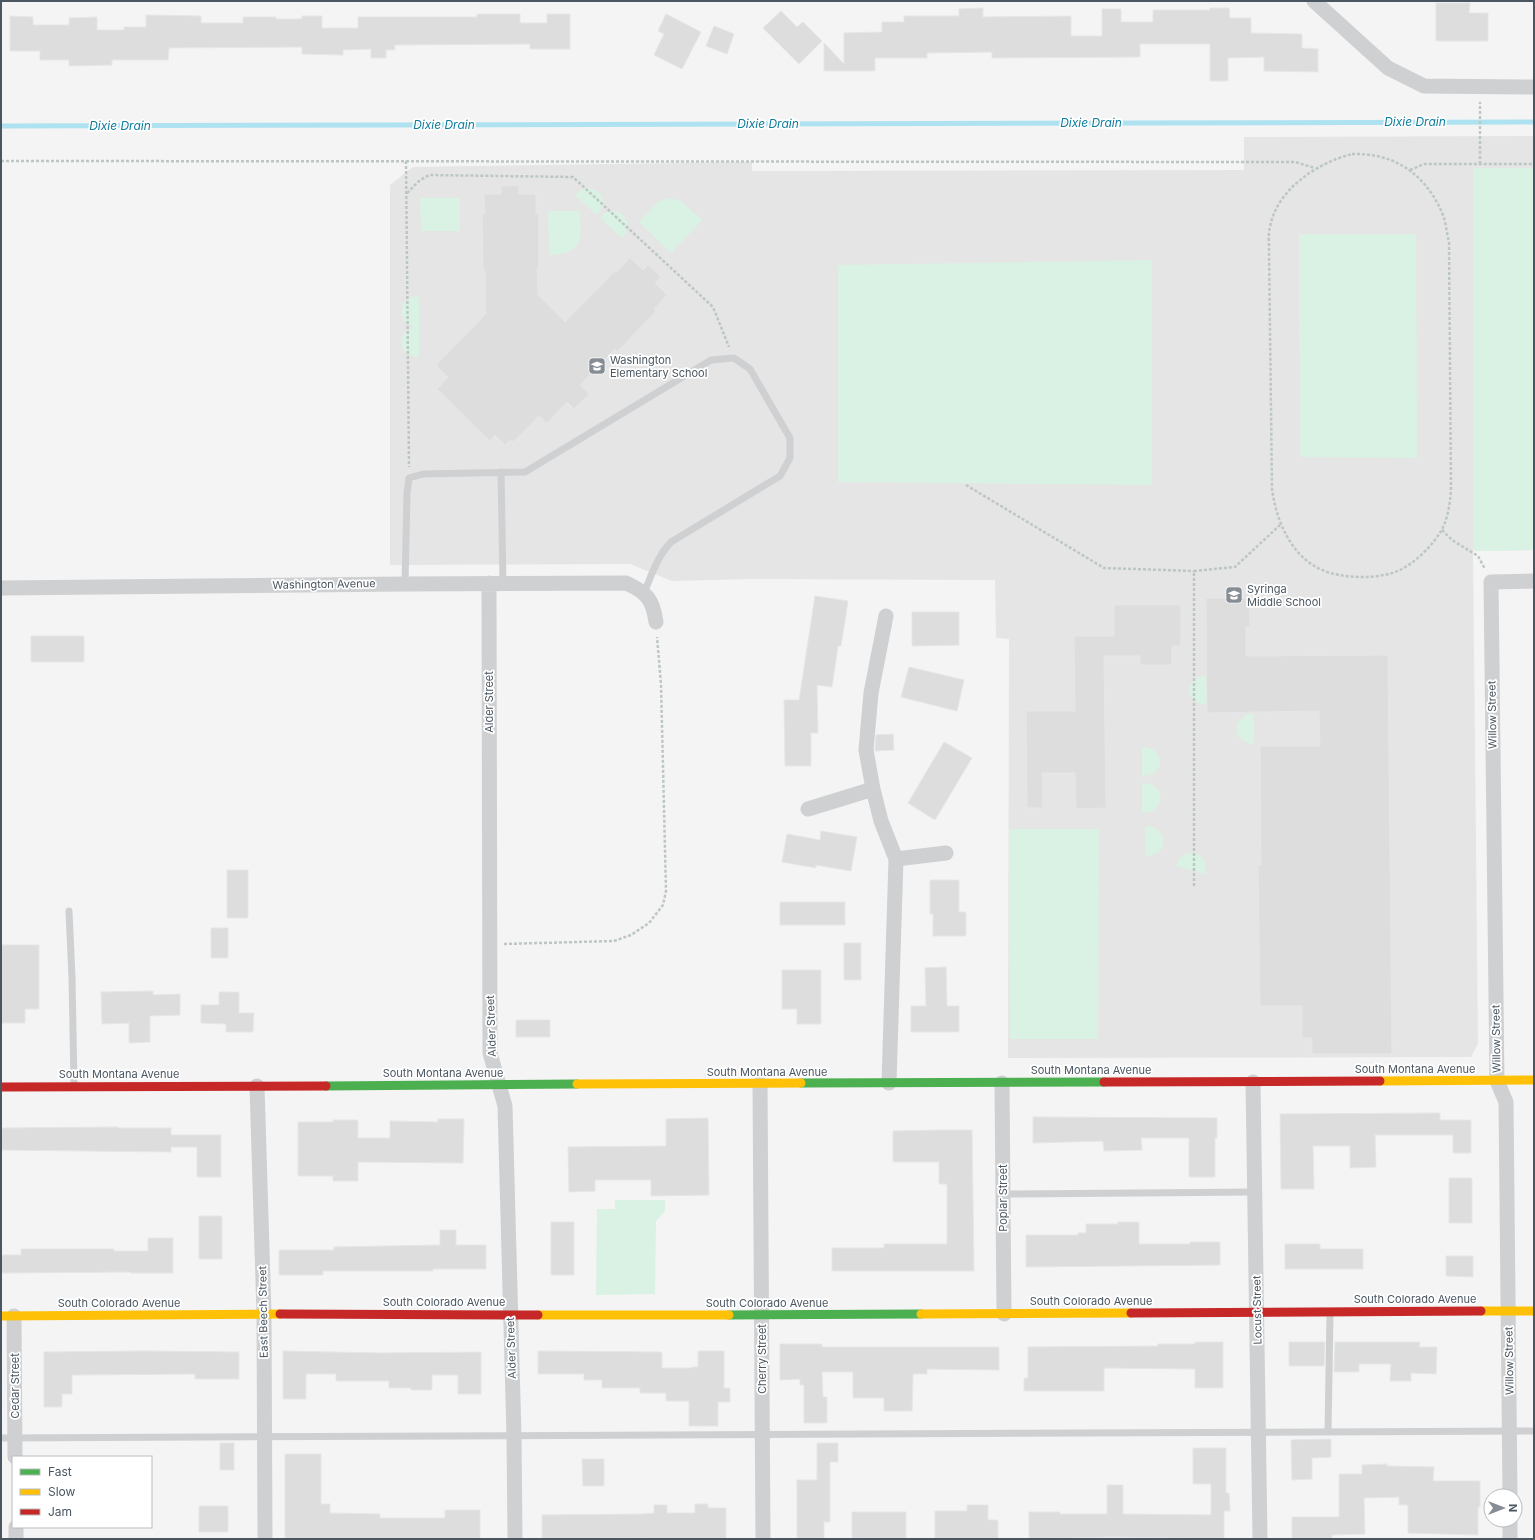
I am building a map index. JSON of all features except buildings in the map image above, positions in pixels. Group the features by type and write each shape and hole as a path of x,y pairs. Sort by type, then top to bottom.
{"street":[{"path":"1314,1 1388,68 1424,86 1534,87"},
{"path":"1491,582 1534,581"},
{"name":"Willow Street","path":"1491,582 1497,1081 1506,1102 1510,1488"},
{"name":"Alder Street","path":"496,583 490,944 490,1053 505,1106 514,1436 515,1539"},
{"name":"Washington Avenue","path":"1,588 626,583 644,593"},
{"path":"644,593 651,602 655,612 656,622"},
{"path":"886,616 871,693 866,750 873,789 881,821 896,858 888,1083"},
{"path":"808,809 873,789"},
{"path":"896,858 946,853"},
{"name":"South Montana Avenue","path":"1,1087 1534,1080"},
{"name":"Locust Street","path":"1253,1082 1260,1539"},
{"name":"Poplar Street","path":"1002,1083 1004,1314"},
{"name":"Cherry Street","path":"760,1084 763,1539"},
{"name":"East Beech Street","path":"257,1086 264,1314 265,1539"},
{"name":"South Colorado Avenue","path":"8,1316 264,1314 762,1315 1534,1311"},
{"name":"Cedar Street","path":"8,1316 8,1438 15,1456"},
{"path":"16,1528 16,1539"},
{"path":"1510,1528 1510,1539"}],"lane":[{"path":"405,584 407,493 409,478 423,474 525,472 711,360 734,358 750,369 790,438 790,458 780,476 671,542 664,549 658,559 644,593"},
{"path":"496,583 501,472"},
{"path":"69,911 74,1086"},
{"path":"1003,1194 1255,1192"},
{"path":"1328,1432 1330,1312"},
{"path":"8,1438 1534,1431"}],"path":[{"path":"1480,107 1480,164"},
{"path":"1352,154 1371,154 1392,161 1410,170 1423,181 1434,195 1444,218 1449,242 1451,490 1449,509 1442,530 1428,548 1414,561 1399,571 1377,576 1354,577 1337,575 1319,569 1304,558 1292,544 1280,525 1274,506 1272,489 1270,227 1276,210 1286,194 1299,180 1315,168 1335,158 1352,154"},
{"path":"1,161 1296,162 1315,168"},
{"path":"406,161 409,478"},
{"path":"1410,170 1424,164 1534,164"},
{"path":"407,193 419,181 429,175 573,177 713,307 734,358"},
{"path":"966,484 1104,568 1194,571 1235,567 1280,525"},
{"path":"1442,530 1452,540 1478,556 1491,582"},
{"path":"1194,571 1194,886"},
{"path":"490,944 614,941 631,935 649,923 663,905 666,891 661,684 656,622"}],"shaded area":[{"name":"Syringa Middle School","path":"1534,136 1534,550 1473,551 1478,1044 1471,1057 1008,1058 1009,639 996,638 995,580 751,579 672,581 630,564 390,565 390,185 413,167 752,162 752,171 1244,170 1244,137"}],"green space":[{"path":"1473,168 1534,168 1534,550 1473,551"},
{"path":"587,188 597,191 602,197 602,206 597,215 575,195 581,190"},
{"path":"420,198 460,198 460,231 421,231"},
{"path":"670,198 681,201 702,220 671,253 639,222 658,202"},
{"path":"548,211 580,211 580,237 578,244 569,252 549,255"},
{"path":"611,211 621,214 627,220 627,229 622,238 600,218 605,213"},
{"path":"1299,234 1416,234 1417,458 1300,457"},
{"path":"1152,260 1152,485 838,482 838,265"},
{"path":"412,297 419,297 419,357 412,356 407,353 403,349 402,345 404,335 408,330 414,327 404,321 401,312 404,302"},
{"path":"1208,675 1208,705 1200,704 1191,696 1191,685 1194,680"},
{"path":"1247,714 1254,714 1254,744 1250,744 1242,740 1237,731 1238,722"},
{"path":"1142,747 1150,748 1159,756 1159,767 1150,775 1142,776"},
{"path":"1142,783 1151,784 1159,791 1160,794 1160,802 1156,808 1146,813 1142,813"},
{"path":"1145,826 1153,827 1159,831 1164,841 1163,847 1154,855 1146,856"},
{"path":"1009,829 1099,829 1098,1039 1010,1039"},
{"path":"1188,853 1197,854 1203,859 1205,866 1204,874 1176,866 1180,857"},
{"path":"615,1200 665,1200 665,1211 656,1221 655,1294 596,1295 597,1209 615,1209"}],"waterway":[{"name":"Dixie Drain","path":"1,126 1534,122"}],"traffic: fast":[{"path":"801,1083 1104,1082"},
{"path":"326,1086 577,1084"},
{"path":"729,1315 921,1314"}],"traffic: slow":[{"path":"1380,1081 1534,1080"},
{"path":"577,1084 801,1083"},
{"path":"1481,1311 1534,1311"},
{"path":"921,1314 1131,1313"},
{"path":"1,1316 280,1314"},
{"path":"538,1315 729,1315"}],"traffic: jam":[{"path":"1104,1082 1380,1081"},
{"path":"1,1087 326,1086"},
{"path":"1131,1313 1481,1311"},
{"path":"280,1314 538,1315"}],"place":[{"name":"Washington Elementary School","path":"597,366"},
{"name":"Syringa Middle School","path":"1234,595"}]}
